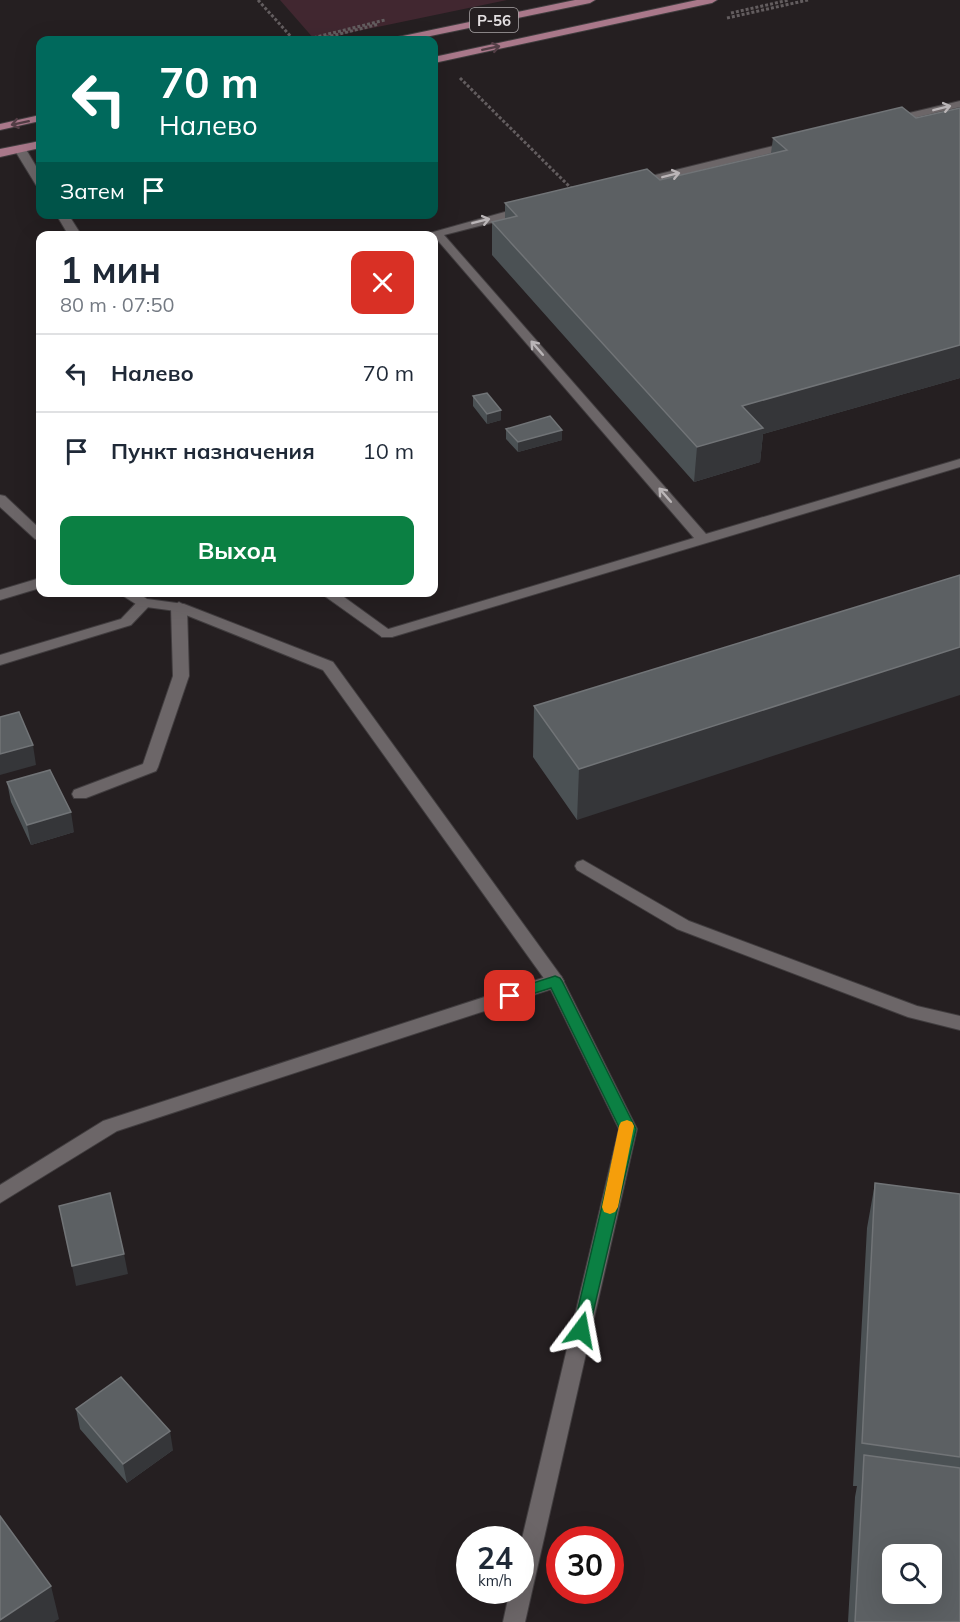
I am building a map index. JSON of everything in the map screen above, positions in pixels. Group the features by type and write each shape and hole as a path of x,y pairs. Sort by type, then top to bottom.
{"main road":[{"name":"Р-56","path":"417,36 590,0"},
{"path":"438,59 712,0"},
{"path":"0,127 36,119"},
{"path":"0,153 36,146"}],"street":[{"path":"875,124 960,104"},
{"path":"580,197 808,141"},
{"path":"20,149 36,175"},
{"path":"438,232 536,208"},
{"path":"438,242 502,308 703,539"},
{"path":"333,597 387,634 960,463"},
{"path":"0,498 36,532"},
{"path":"0,595 36,585"},
{"path":"133,597 144,603 179,607 328,666 555,981 628,1129 514,1622"},
{"path":"0,660 126,622 144,603"},
{"path":"80,794 150,767 181,676 179,607"},
{"path":"583,866 683,925 914,1012 960,1023"},
{"path":"0,1195 110,1126 555,981"}],"path":[{"path":"258,0 290,36"},
{"path":"457,76 580,197"}],"shaded area":[{"path":"280,0 507,0 334,36 312,36"}],"building":[{"path":"902,107 916,118 960,108 960,345 742,406 763,428 697,447 492,222 517,216 505,203 647,169 660,180 787,150 773,138"},
{"path":"487,393 501,410 487,414 473,396"},
{"path":"550,416 562,430 518,442 506,429"},
{"path":"960,575 960,647 579,769 534,706"},
{"path":"19,712 33,745 0,754 0,717"},
{"path":"50,770 71,812 27,825 7,782"},
{"path":"875,1183 960,1194 960,1457 862,1443"},
{"path":"110,1193 124,1254 72,1266 59,1206"},
{"path":"121,1377 170,1431 123,1464 76,1409"},
{"path":"864,1455 960,1468 960,1622 855,1622"},
{"path":"0,1516 51,1586 0,1620"}],"slow traffic":[{"path":"610,1207 627,1126"}],"route":[{"path":"510,996 555,981 628,1129 581,1330"}]}
